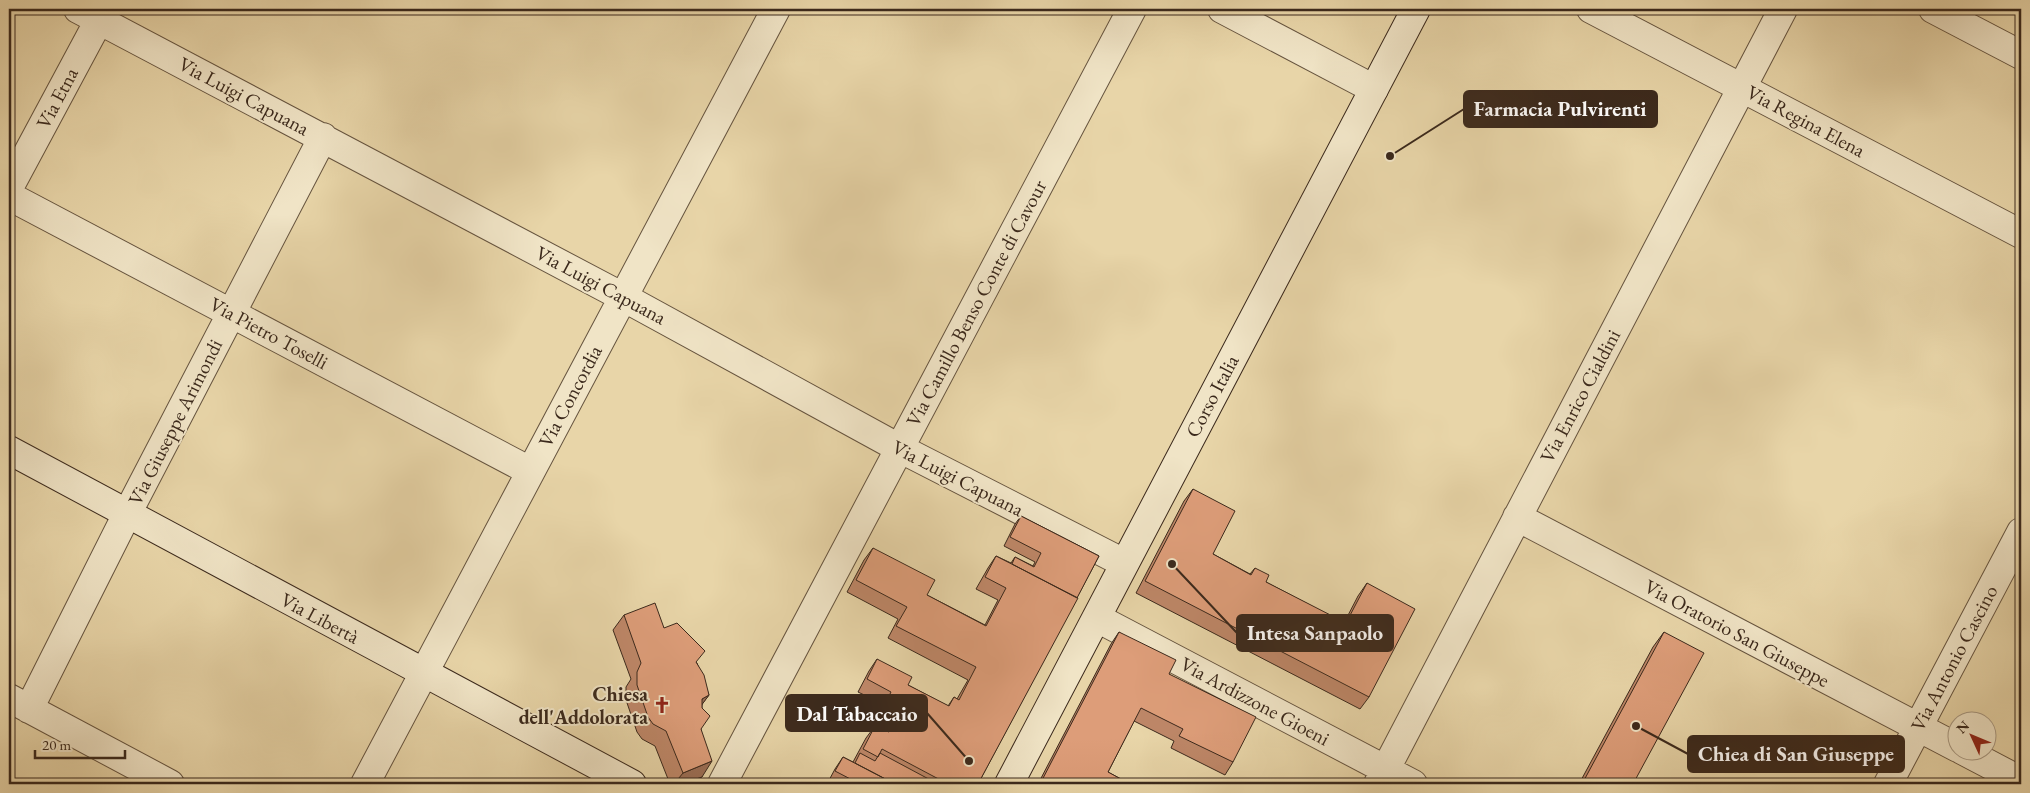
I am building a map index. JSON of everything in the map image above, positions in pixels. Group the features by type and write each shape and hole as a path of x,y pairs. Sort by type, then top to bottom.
{"street":[{"name":"Via Concordia","path":"365,784 776,9"},
{"name":"Via Camillo Benso Conte di Cavour","path":"722,784 1132,9"},
{"path":"1222,9 1374,89"},
{"name":"Corso Italia","path":"1009,784 1416,9"},
{"name":"Via Regina Elena","path":"1591,9 2021,234"},
{"name":"Via Enrico Cialdini","path":"1382,777 1783,9"},
{"path":"1933,9 2021,55"},
{"name":"Via Luigi Capuana","path":"94,12 899,448 1124,563"},
{"name":"Via Etna","path":"9,188 94,12"},
{"name":"Via Giuseppe Arimondi","path":"19,703 127,514 323,137"},
{"name":"Via Pietro Toselli","path":"9,196 530,471"},
{"name":"Via Libertà","path":"9,450 632,784"},
{"name":"Via Oratorio San Giuseppe","path":"1517,517 1948,743"},
{"name":"Via Antonio Cascino","path":"1888,784 2021,532"},
{"name":"Via Ardizzone Gioeni","path":"1097,618 1382,777 1413,784"},
{"path":"19,703 170,784"},
{"path":"1981,760 2021,781"}],"building":[{"path":"1193,489 1235,511 1213,554 1251,575 1255,568 1269,575 1266,582 1346,623 1367,583 1415,609 1369,697 1145,581"},
{"path":"1021,516 1099,556 1077,598 1012,564 1015,557 1034,567 1041,553 1010,537"},
{"path":"873,548 935,580 927,595 986,626 1006,588 985,577 996,556 1078,598 978,784 948,784 882,749 878,757 863,749 875,726 889,732 898,716 883,708 891,692 867,679 877,659 912,677 908,685 949,706 954,697 959,700 976,667 896,626 907,607 856,580"},
{"name":"Chiesa dell'Addolorata","path":"655,603 664,628 677,623 705,651 696,662 704,675 709,695 702,699 702,708 710,716 701,729 712,761 683,773 666,731 653,724 648,717 637,685 637,672 641,663 624,615"},
{"path":"1119,632 1176,660 1169,674 1256,717 1233,762 1179,736 1183,729 1141,708 1108,772 1130,784 1040,784"},
{"path":"1664,632 1704,653 1633,784 1582,784"},
{"path":"860,753 875,761 880,753 938,784 895,784 855,763"},
{"path":"843,757 895,784 860,784 835,771"}],"place":[{"name":"Farmacia Pulvirenti","path":"1390,156"},
{"name":"Intesa Sanpaolo","path":"1172,564"},
{"name":"Chiesa dell'Addolorata","path":"662,705"},
{"name":"Chiea di San Giuseppe","path":"1636,726"},
{"name":"Dal Tabaccaio","path":"969,761"}]}
